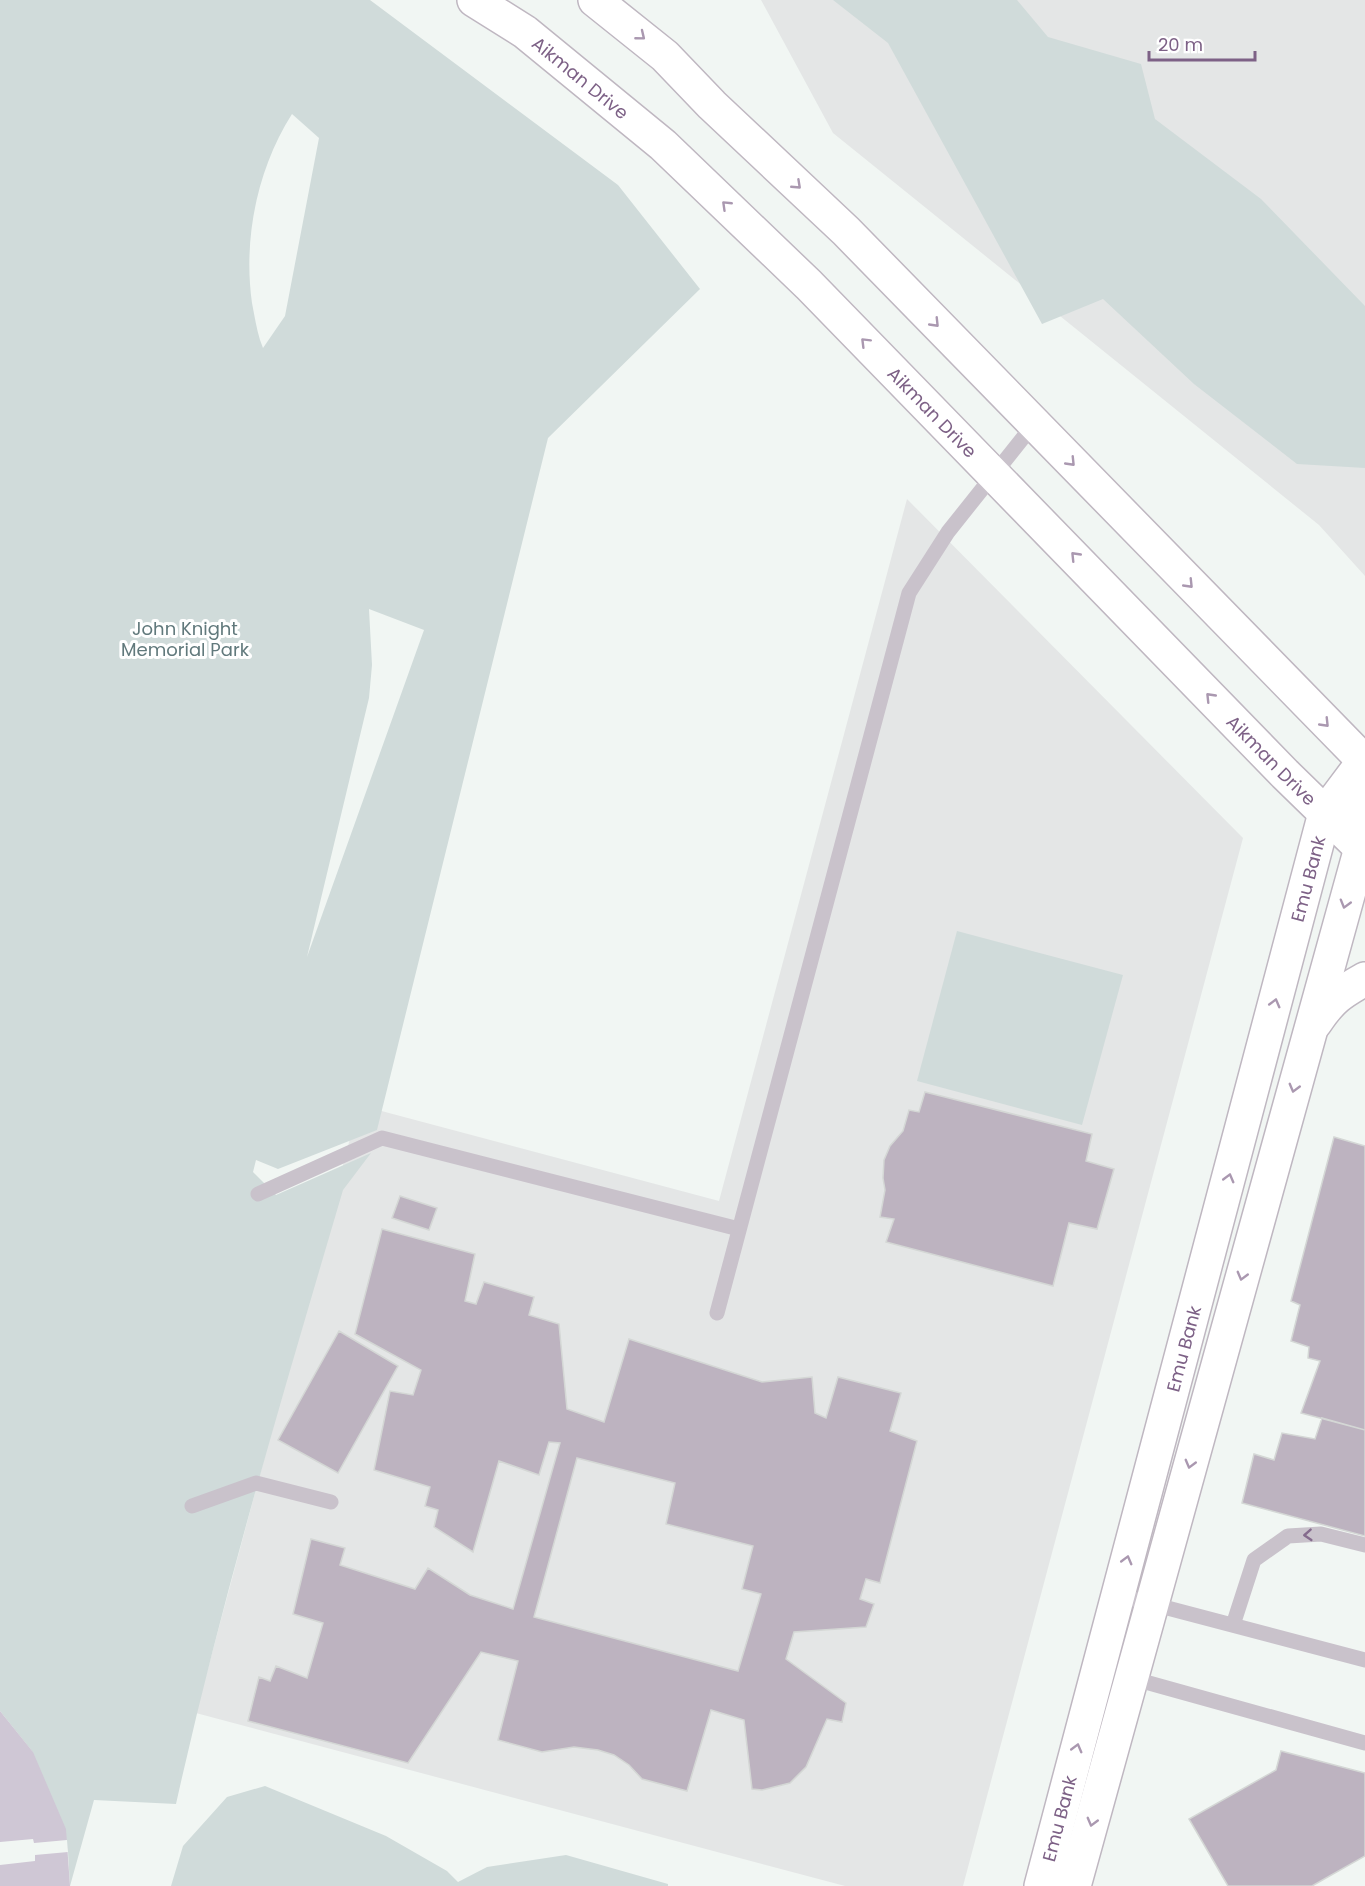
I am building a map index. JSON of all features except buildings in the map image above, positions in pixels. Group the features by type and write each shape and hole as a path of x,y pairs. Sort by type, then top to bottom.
{"main road":[{"name":"Aikman Drive","path":"474,0 525,32 663,145 809,285 1363,850"},
{"path":"595,0 665,56 712,105 846,231 1365,762"},
{"name":"Emu Bank","path":"1041,1886 1325,813 1365,762"},
{"name":"Emu Bank","path":"1074,1886 1309,1032 1363,850 1365,762"},
{"path":"1309,1032 1327,1004 1365,979"}],"lane":[{"path":"717,1313 909,592 948,532 1034,424"},
{"path":"258,1194 382,1138 739,1229"},
{"path":"192,1506 256,1483 331,1502"},
{"path":"1233,1625 1254,1560 1288,1536 1321,1534 1365,1545"},
{"path":"1118,1594 1365,1660"},
{"path":"1131,1678 1365,1743"}],"shaded area":[{"path":"761,0 1365,0 1365,576 1319,525 833,133"},
{"path":"907,499 1243,838 963,1886 845,1886 196,1713 359,1105 719,1201"},
{"path":"0,1711 33,1752 66,1829 70,1886 0,1886"}],"green space":[{"name":"John Knight Memorial Park","path":"0,0 370,0 618,185 700,289 548,438 377,1130 278,1169 256,1160 253,1172 276,1195 371,1153 343,1190 233,1573 176,1804 94,1800 70,1886 68,1852 32,1751 0,1711","holes":["292,114 319,138 285,316 263,348 252,303 251,230 262,181 270,158","369,609 424,630 307,957 369,698 372,665"]},
{"path":"833,0 1017,0 1048,37 1141,64 1155,119 1261,199 1365,306 1365,468 1297,464 1194,384 1103,299 1042,324 888,43"},
{"path":"957,931 1123,975 1082,1125 917,1081"},
{"path":"265,1786 386,1836 447,1871 458,1882 487,1867 566,1855 668,1884 668,1886 171,1886 183,1846 227,1797"}],"pier":[{"path":"33,1839 34,1843 67,1840 68,1852 35,1855 35,1861 0,1865 0,1842"}]}
